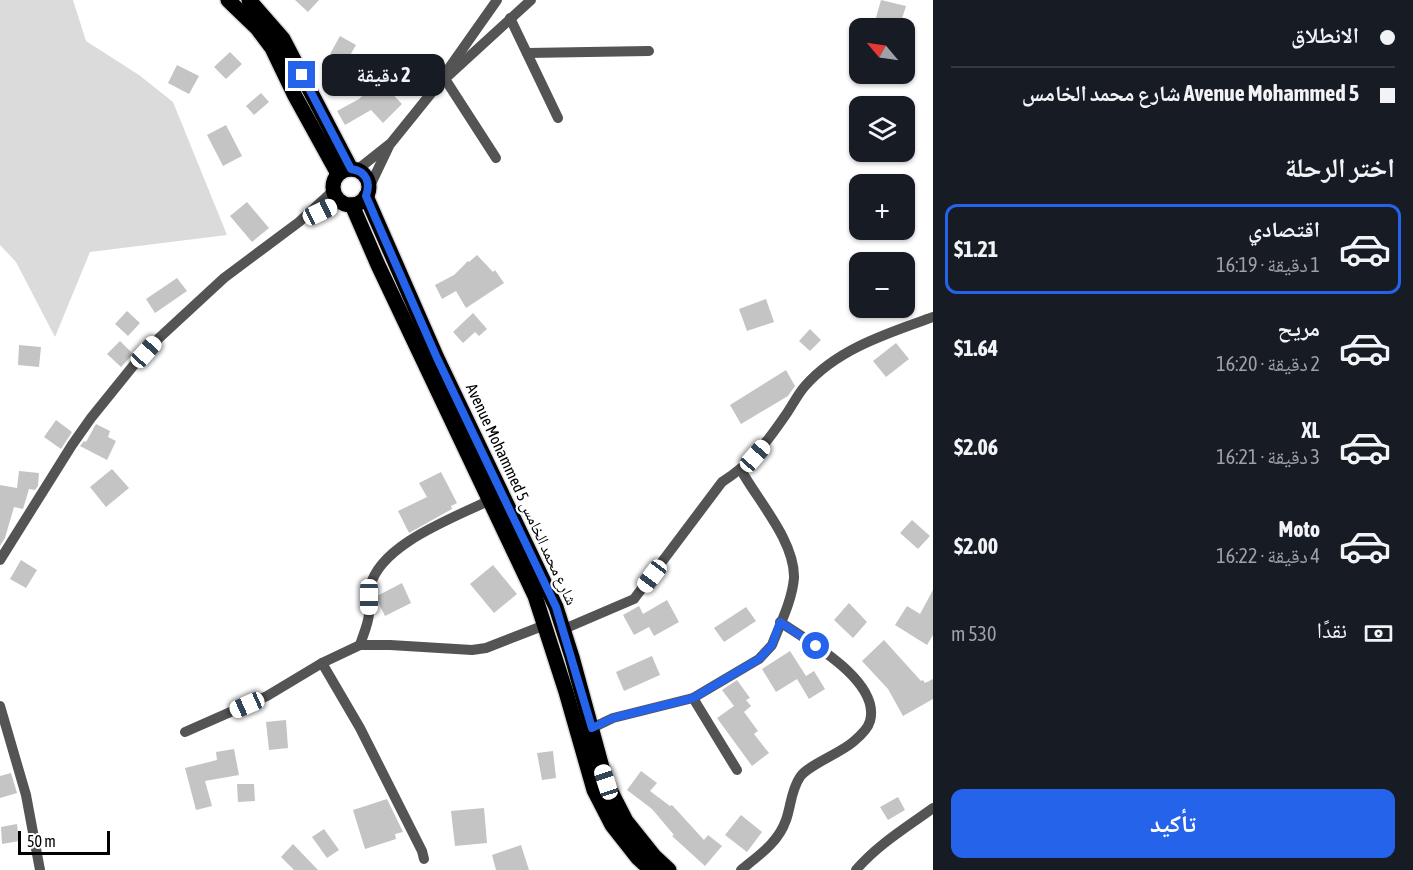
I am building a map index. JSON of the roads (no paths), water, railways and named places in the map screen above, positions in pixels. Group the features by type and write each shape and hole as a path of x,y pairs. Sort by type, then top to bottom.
{"main road":[{"path":"228,0 272,48 295,96 349,171 367,179 367,192 360,202 342,199 334,182 349,171"},
{"path":"249,0 283,39 349,171"},
{"name":"Avenue Mohammed 5 شارع محمد الخامس","path":"367,192 437,358 545,584 564,629 606,782 622,813 640,839 669,870"},
{"name":"Avenue Mohammed 5 شارع محمد الخامس","path":"342,199 378,265 535,596 594,790 612,825 638,858 651,870"}],"street":[{"path":"441,83 467,39 497,0"},
{"path":"367,192 391,143 441,83 531,0"},
{"path":"510,18 558,118"},
{"path":"527,53 648,51"},
{"path":"441,83 496,158"},
{"path":"349,171 391,143"},
{"path":"0,560 91,418 159,338 224,278 299,222 342,199"},
{"path":"564,629 634,599 722,482 741,470 767,441 806,386 835,361 864,344 933,317"},
{"path":"592,728 613,718 693,698 759,659 772,645 790,597 794,578 793,567 789,551 775,523 741,470"},
{"path":"360,645 369,615 370,587 383,563 404,543 490,500"},
{"path":"741,870 769,848 779,836 800,776 840,752 870,723 870,703 861,684 816,646 780,622"},
{"path":"185,732 267,696 322,663 360,645 472,650 486,648 545,625"},
{"path":"322,663 360,728 422,851 424,860"},
{"path":"693,698 737,770"},
{"path":"0,706 26,795 40,870"},
{"path":"856,870 886,843 933,808"}]}
